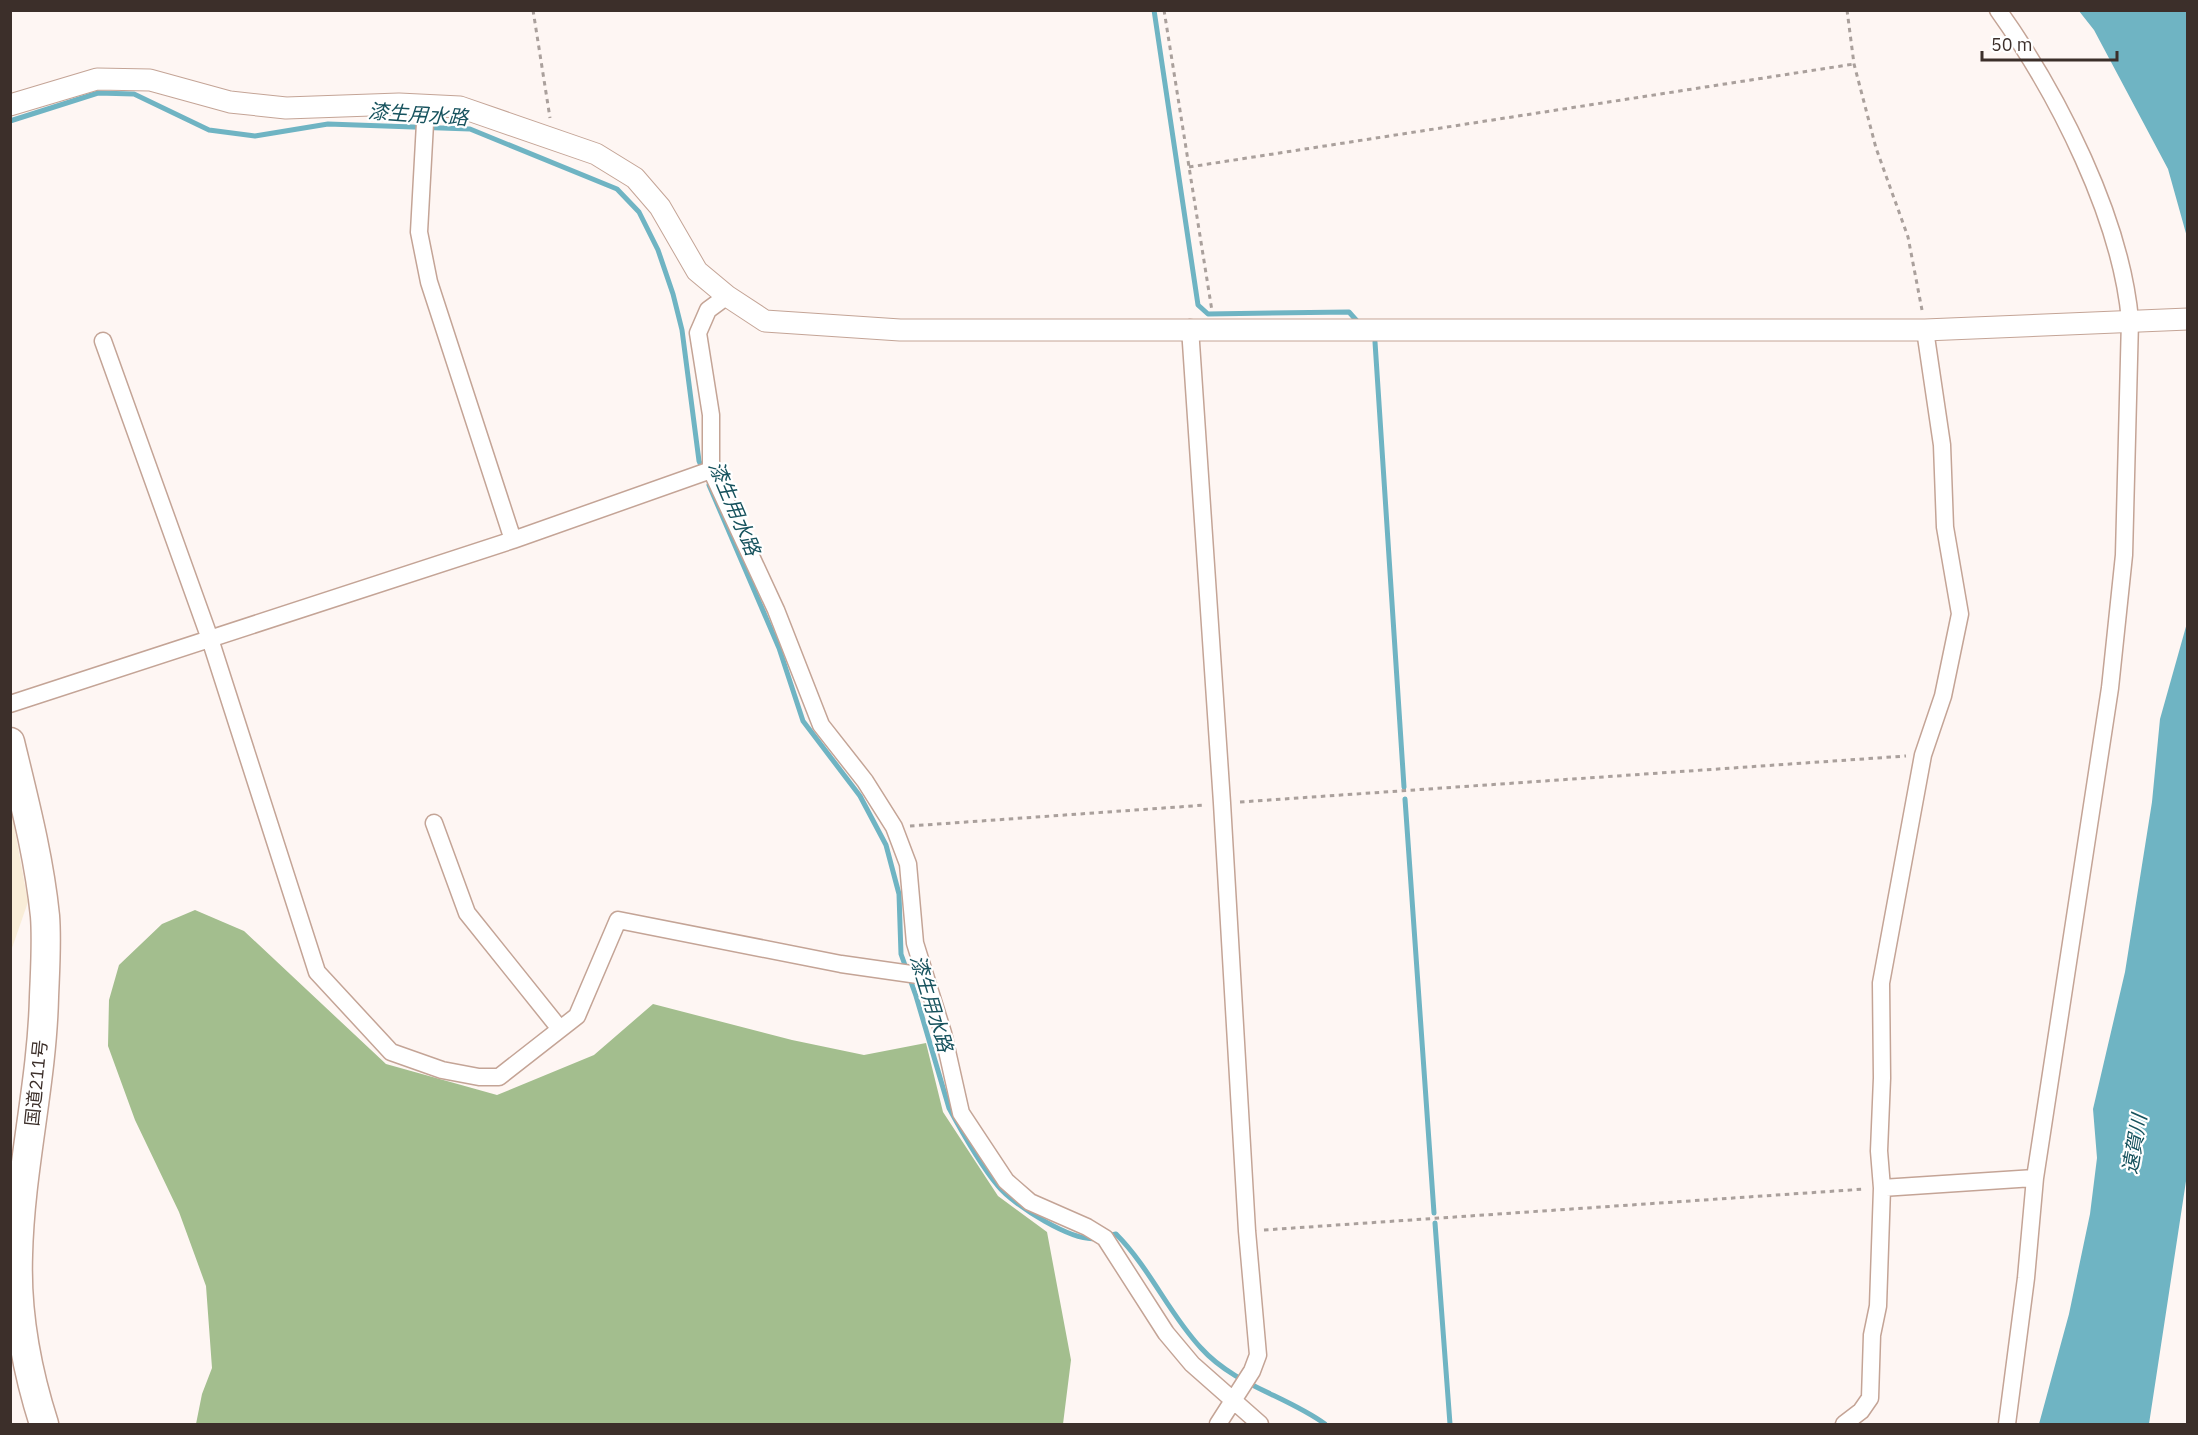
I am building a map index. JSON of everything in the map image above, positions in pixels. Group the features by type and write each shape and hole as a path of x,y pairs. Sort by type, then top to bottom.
{"highway":[{"name":"国道211号","path":"10,742 36,851 45,918 42,1033 37,1088 17,1184 18,1358 44,1425"}],"street":[{"path":"1998,10 2028,52 2060,107 2109,231 2127,285 2130,320 2124,555 2110,688 2035,1178 2026,1278 2007,1425"},
{"path":"10,105 97,79 150,80 230,102 286,108 399,104 460,107 596,154 636,178 660,207 697,271 727,296 765,321 900,330 1190,328 1925,330 2187,319"},
{"path":"426,105 419,232 429,282 513,540"},
{"path":"727,296 708,310 698,333 711,415 711,470 776,610 821,725 865,782 894,827 908,864 915,943 943,1033 961,1113 982,1149 1006,1181 1030,1202 1087,1227 1105,1238 1166,1333 1192,1364 1260,1425"},
{"path":"1190,328 1222,803 1247,1231 1257,1355 1251,1371 1218,1425"},
{"path":"1844,1425 1861,1411 1870,1398 1872,1335 1878,1306 1882,1188 1879,1151 1882,1078 1881,983 1923,755 1943,696 1960,614 1945,527 1942,445 1925,330"},
{"path":"103,341 210,639 317,972 391,1052 442,1070 479,1077 499,1077 577,1016 618,920 841,964 926,976"},
{"path":"10,704 513,540 711,470"},
{"path":"434,823 467,913 560,1029"},
{"path":"1882,1188 2035,1178"}],"path":[{"path":"533,10 554,140"},
{"path":"1164,10 1212,308"},
{"path":"1847,10 1854,64 1876,148 1908,237 1925,330"},
{"path":"1189,167 1854,64"},
{"path":"894,827 1923,755"},
{"path":"1247,1231 1882,1188"}],"shaded area":[{"path":"10,803 28,902 11,951 10,951"}],"green space":[{"path":"195,910 244,931 386,1064 497,1095 594,1055 653,1004 792,1040 864,1055 926,1043 943,1112 998,1196 1047,1232 1071,1360 1063,1424 196,1424 202,1394 212,1368 206,1286 179,1212 135,1120 108,1046 109,1000 119,965 162,924"}],"water":[{"path":"2079,11 2187,11 2187,237 2168,169 2094,30"},
{"name":"遠賀川","path":"2187,623 2188,1168 2149,1424 2039,1424 2069,1314 2090,1214 2097,1158 2093,1109 2125,972 2152,802 2160,719"}],"waterway":[{"path":"1154,10 1198,305 1208,314 1349,312 1357,321"},
{"name":"漆生用水路","path":"10,121 98,93 134,94 209,130 255,136 328,124 470,129 617,189 639,212 658,250 673,294 682,330 699,461 703,470"},
{"path":"1375,342 1404,787"},
{"name":"漆生用水路","path":"709,485 779,648 803,721 860,796 886,845 899,894 901,954 916,996 949,1108 978,1158 1006,1194 1030,1212 1060,1229 1075,1235 1098,1238"},
{"path":"1405,799 1434,1213"},
{"path":"1435,1223 1450,1424"},
{"path":"1107,1236 1116,1234 1128,1247 1179,1321 1214,1361 1229,1372 1325,1424"}]}
